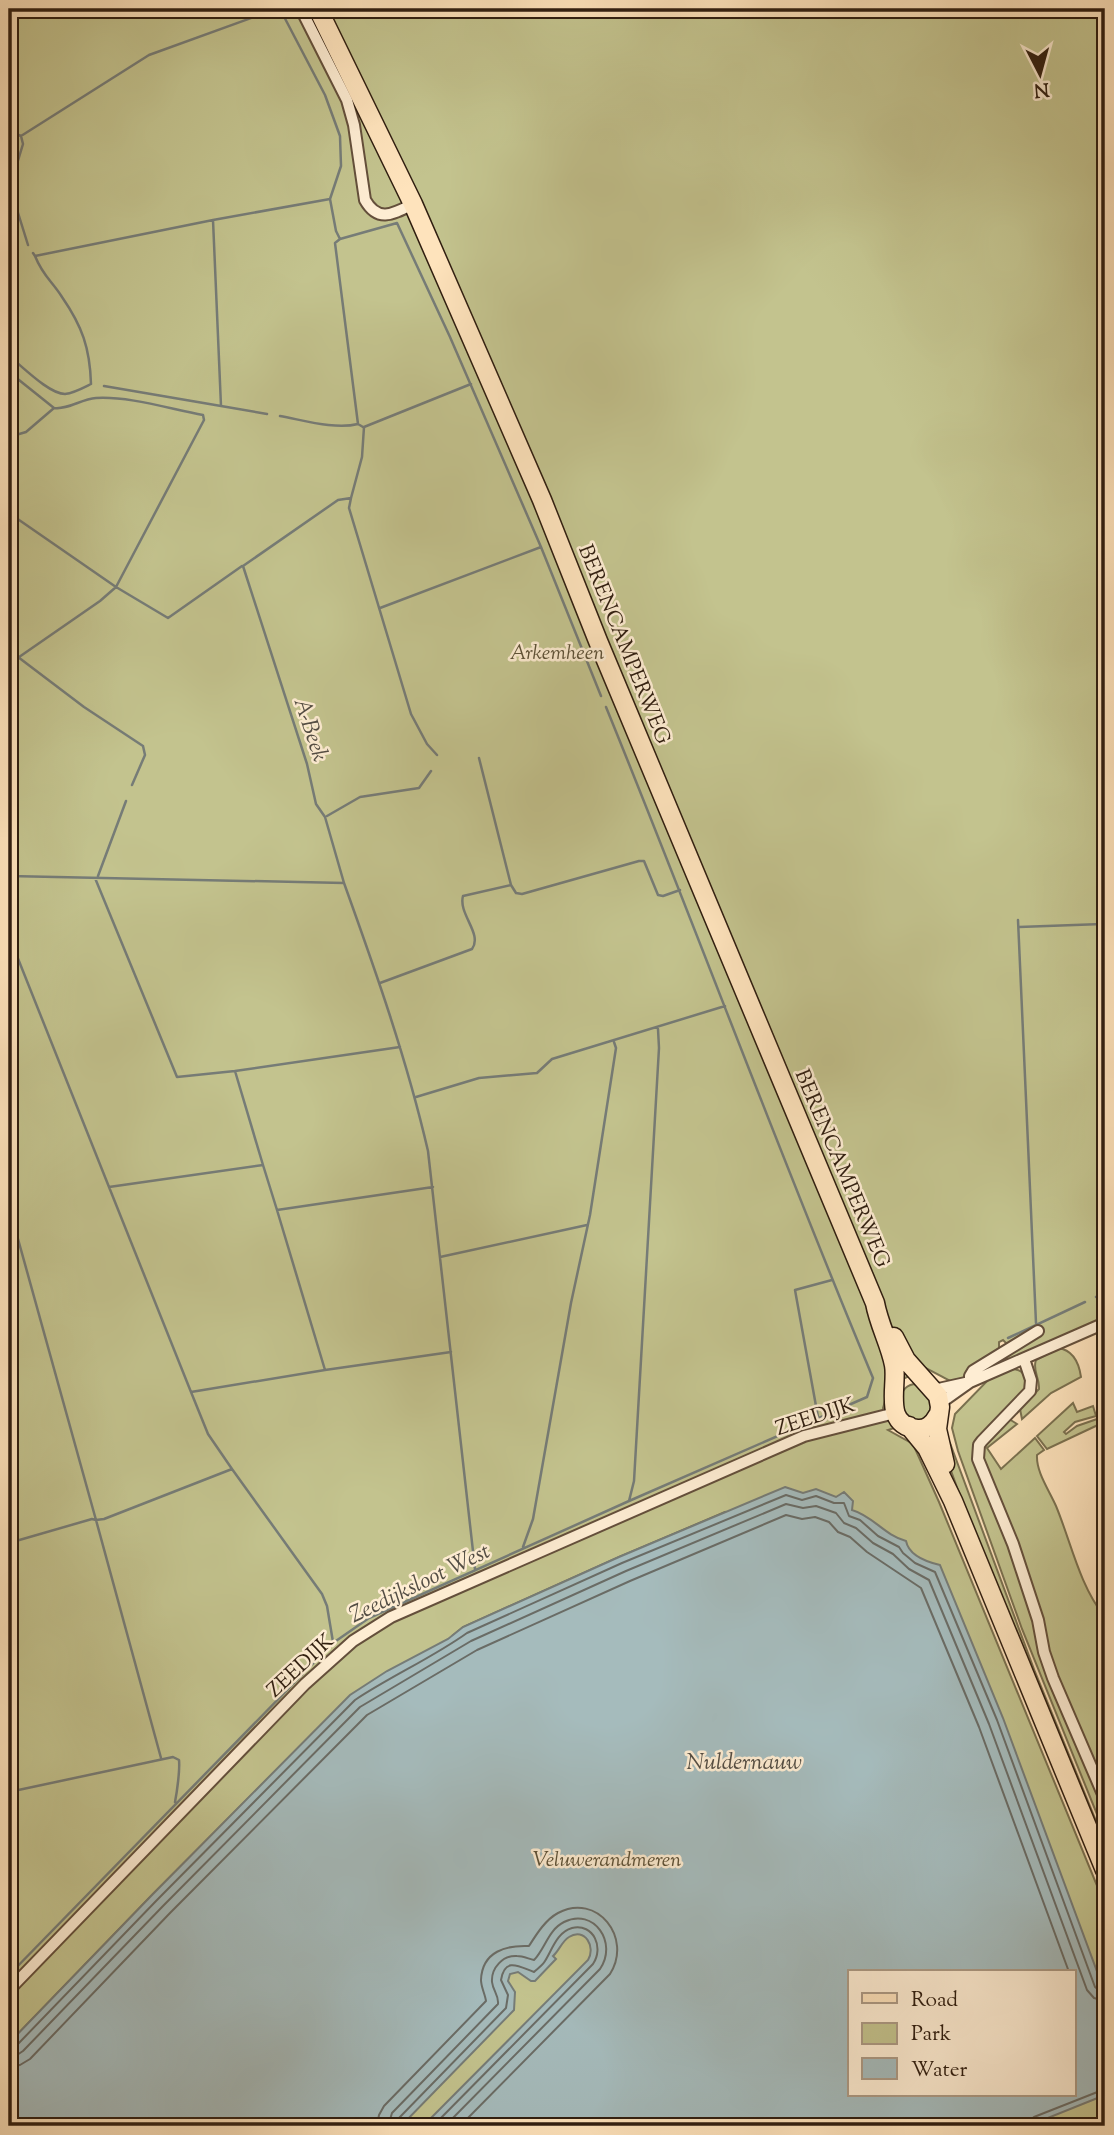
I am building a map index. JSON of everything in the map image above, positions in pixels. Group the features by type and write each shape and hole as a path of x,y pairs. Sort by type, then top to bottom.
{"main road":[{"name":"BERENCAMPERWEG","path":"318,9 413,204 542,500 875,1303 906,1360 934,1398"},
{"name":"BERENCAMPERWEG","path":"875,1303 894,1366 894,1387"},
{"path":"934,1398 927,1428 918,1429 901,1421 895,1413 892,1401 894,1387 905,1377 916,1376 934,1398 936,1429 953,1501"},
{"path":"909,1426 927,1448 953,1501 1105,1870"}],"street":[{"path":"301,9 346,100 354,125 365,200 370,210 379,214 390,214 413,204"},
{"path":"934,1398 1105,1323"},
{"path":"970,1382 974,1371 1038,1331"},
{"path":"1024,1359 1031,1380 1030,1391 982,1441 978,1459 1013,1544 1053,1678 1105,1799 1105,1812"},
{"name":"ZEEDIJK","path":"9,1990 305,1684 354,1641 391,1617 804,1436 895,1413"}],"green space":[{"name":"Arkemheen","path":"9,9 1105,9 1105,1319 979,1374 1008,1345 1003,1340 999,1342 999,1350 961,1380 952,1382 926,1368 890,1385 883,1408 892,1422 905,1434 894,1428 888,1430 913,1444 939,1502 1105,1905 1105,2126 9,2126 316,1730 9,2043","holes":["726,1513 452,1636 463,1627 619,1557"]},
{"path":"1058,1348 1068,1351 1074,1358 1081,1377 1051,1393 1022,1419 1020,1409 1039,1389 1036,1360"},
{"path":"1011,1369 1024,1375 1025,1389 974,1446 973,1452 1102,1799 1105,1834 1022,1629 952,1428 955,1414 990,1378"},
{"path":"914,1384 925,1391 931,1401 929,1412 920,1421 909,1419 900,1409 904,1390"},
{"path":"1073,1403 1077,1412 1093,1406 1096,1416 1075,1422 1064,1432 1066,1434 1077,1426 1100,1418 1100,1424 1047,1449 1037,1436"},
{"path":"1009,1419 1017,1424 987,1448 1001,1469 1035,1438 1044,1450 1037,1455 1041,1474 1056,1506 1082,1577 1104,1616 1105,1790 1056,1677 982,1459 984,1446"},
{"path":"950,1443 1035,1672 1105,1843 1105,1855 958,1490 942,1446"}],"water":[{"name":"Nuldernauw","path":"785,1487 803,1493 816,1489 836,1497 844,1492 853,1501 852,1510 906,1541 911,1551 919,1558 940,1565 1003,1718 1105,1993 1105,2095 1028,2126 423,2126 588,1960 591,1950 588,1940 584,1936 575,1935 564,1941 553,1956 556,1959 535,1981 518,1972 510,1974 508,1981 515,1992 514,2010 401,2126 9,2126 9,2043 350,1695 387,1671 448,1639 463,1627"}],"waterway":[{"path":"14,133 21,136 149,55 276,9"},
{"path":"280,9 325,95 340,136 341,166 330,199 340,239"},
{"path":"21,136 23,144 10,187 28,245"},
{"path":"33,253 35,256 330,199"},
{"path":"104,386 221,406 213,220"},
{"path":"363,427 358,424 335,243 340,239 397,223 450,337 541,547 380,608"},
{"path":"9,356 44,385 59,393 72,393 91,384 87,348 80,328 35,256"},
{"path":"9,372 54,408 26,432 9,437"},
{"name":"A-Beek","path":"9,876 344,883 325,817 316,804 307,764 243,566 338,500 351,498 362,457 364,427 471,384"},
{"path":"9,513 116,587 204,420 203,415 122,399 96,398 54,408"},
{"path":"221,406 267,414"},
{"path":"280,416 329,425 358,424"},
{"path":"351,498 349,508 411,714 427,744 437,755"},
{"path":"541,547 601,696"},
{"path":"9,664 116,587 168,618 242,566"},
{"path":"18,657 84,707 143,746 145,755 132,785"},
{"name":"Zeedijksloot West","path":"9,1975 333,1643 369,1618 867,1397 873,1378 606,707"},
{"path":"479,758 511,885"},
{"path":"327,816 360,797 419,788 431,771"},
{"path":"98,876 126,801"},
{"path":"380,983 472,949 475,937 464,910 463,896 511,885 516,893 522,894 639,861 644,861 658,895 680,890"},
{"path":"95,878 177,1077 400,1047"},
{"path":"344,883 401,1050 428,1151 475,1569"},
{"path":"1018,920 1036,1323"},
{"path":"1019,927 1102,924 1105,927"},
{"path":"9,936 109,1187"},
{"path":"416,1097 479,1078 537,1073 552,1059 725,1006"},
{"path":"629,1501 634,1481 658,1029"},
{"path":"523,1547 533,1519 571,1303 590,1215 616,1048 614,1042"},
{"path":"235,1071 263,1165"},
{"path":"277,1210 263,1165 109,1187 191,1392 325,1370"},
{"path":"433,1187 277,1210 325,1370 451,1352"},
{"path":"9,1197 13,1221 96,1520 232,1469 208,1434 191,1392"},
{"path":"440,1257 587,1225"},
{"path":"818,1417 795,1290 832,1280"},
{"path":"1096,1297 1105,1293"},
{"path":"1008,1338 1085,1302"},
{"path":"232,1469 322,1594 327,1606 333,1642"},
{"path":"9,1543 96,1520 161,1758"},
{"path":"9,1792 173,1757 179,1760 175,1802"},
{"path":"9,1930 12,1955 9,1956"}],"park label":[{"name":"Veluwerandmeren","path":"607,1859"}]}
